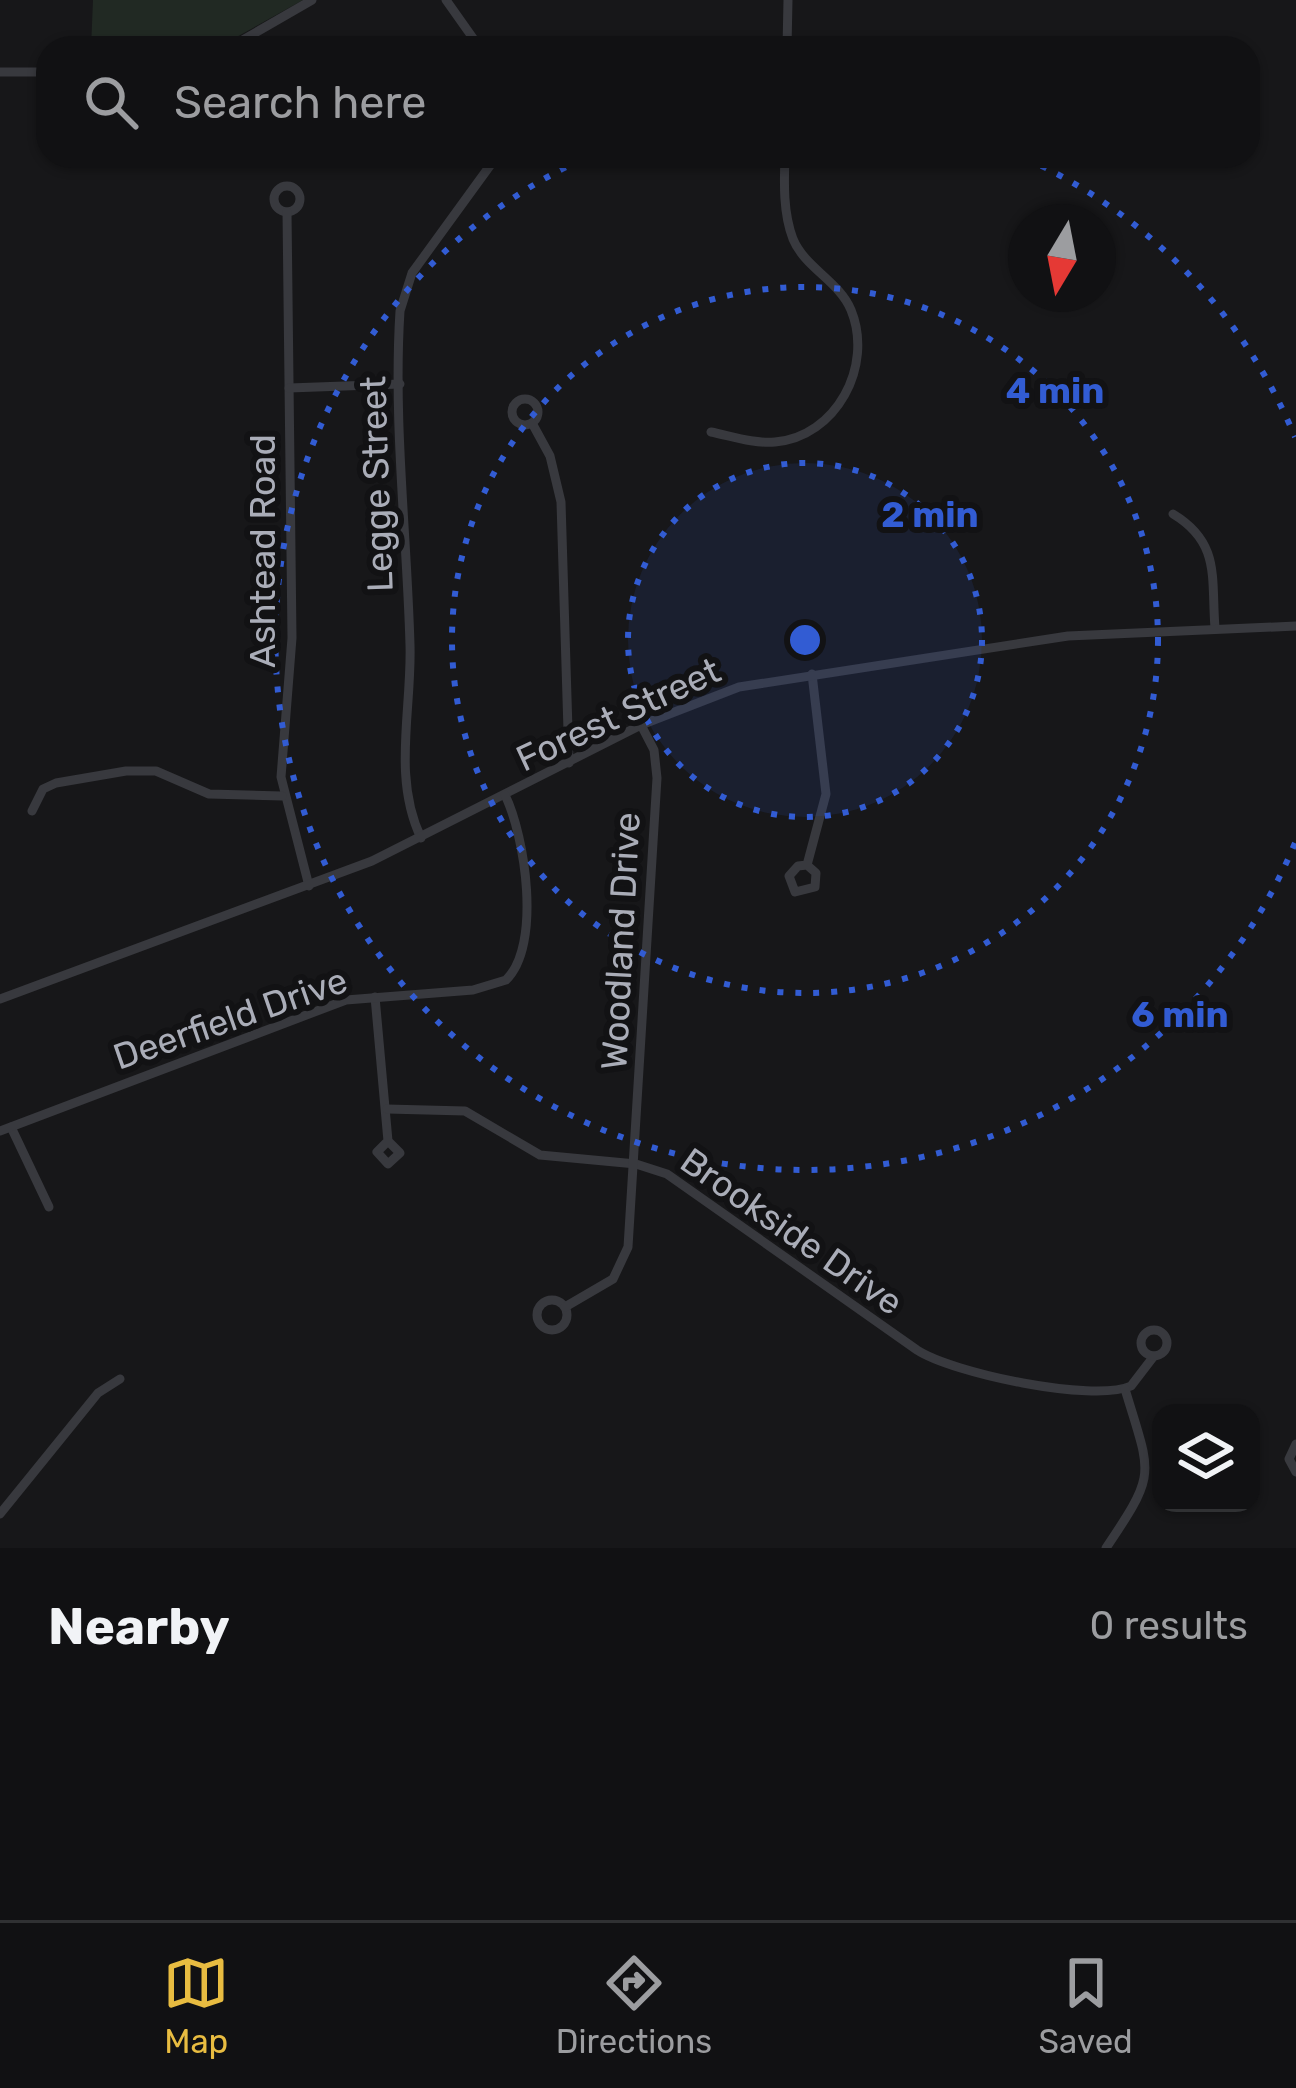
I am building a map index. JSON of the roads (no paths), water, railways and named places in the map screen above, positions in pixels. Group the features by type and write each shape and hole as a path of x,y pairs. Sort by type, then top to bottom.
{"street":[{"path":"250,36 312,0"},
{"path":"446,0 472,36"},
{"path":"787,36 788,0"},
{"path":"0,72 36,72"},
{"name":"Legge Street","path":"421,838 409,812 404,776 410,645 400,384 406,286 488,168"},
{"path":"711,432 763,442 800,436 838,406 856,369 858,338 851,309 792,235 786,168"},
{"name":"Ashtead Road","path":"287,212 292,638 282,796 309,886"},
{"path":"289,388 400,384"},
{"path":"532,423 554,466 561,502 569,763"},
{"path":"1173,514 1196,530 1208,546 1215,628"},
{"name":"Forest Street","path":"0,999 309,886 421,838 641,725 710,695 812,674 1068,636 1296,626"},
{"path":"807,865 826,794 812,674"},
{"name":"Woodland Drive","path":"565,1307 592,1295 621,1266 628,1247 657,778 654,750 641,725"},
{"path":"32,811 43,789 56,783 126,771 156,771 209,794 282,796"},
{"name":"Deerfield Drive","path":"5,1129 330,1005 481,989 514,972 521,950 526,858 521,828 505,795"},
{"path":"375,997 388,1141"},
{"name":"Brookside Drive","path":"387,1109 465,1111 540,1155 636,1164 673,1176 939,1362 1088,1391 1125,1389"},
{"path":"5,1129 49,1207"},
{"path":"1106,1548 1136,1508 1147,1474 1144,1447 1125,1389 1149,1370 1154,1356"},
{"path":"0,1514 102,1388 120,1378"},
{"path":"1296,1444 1289,1459 1296,1472"}]}
